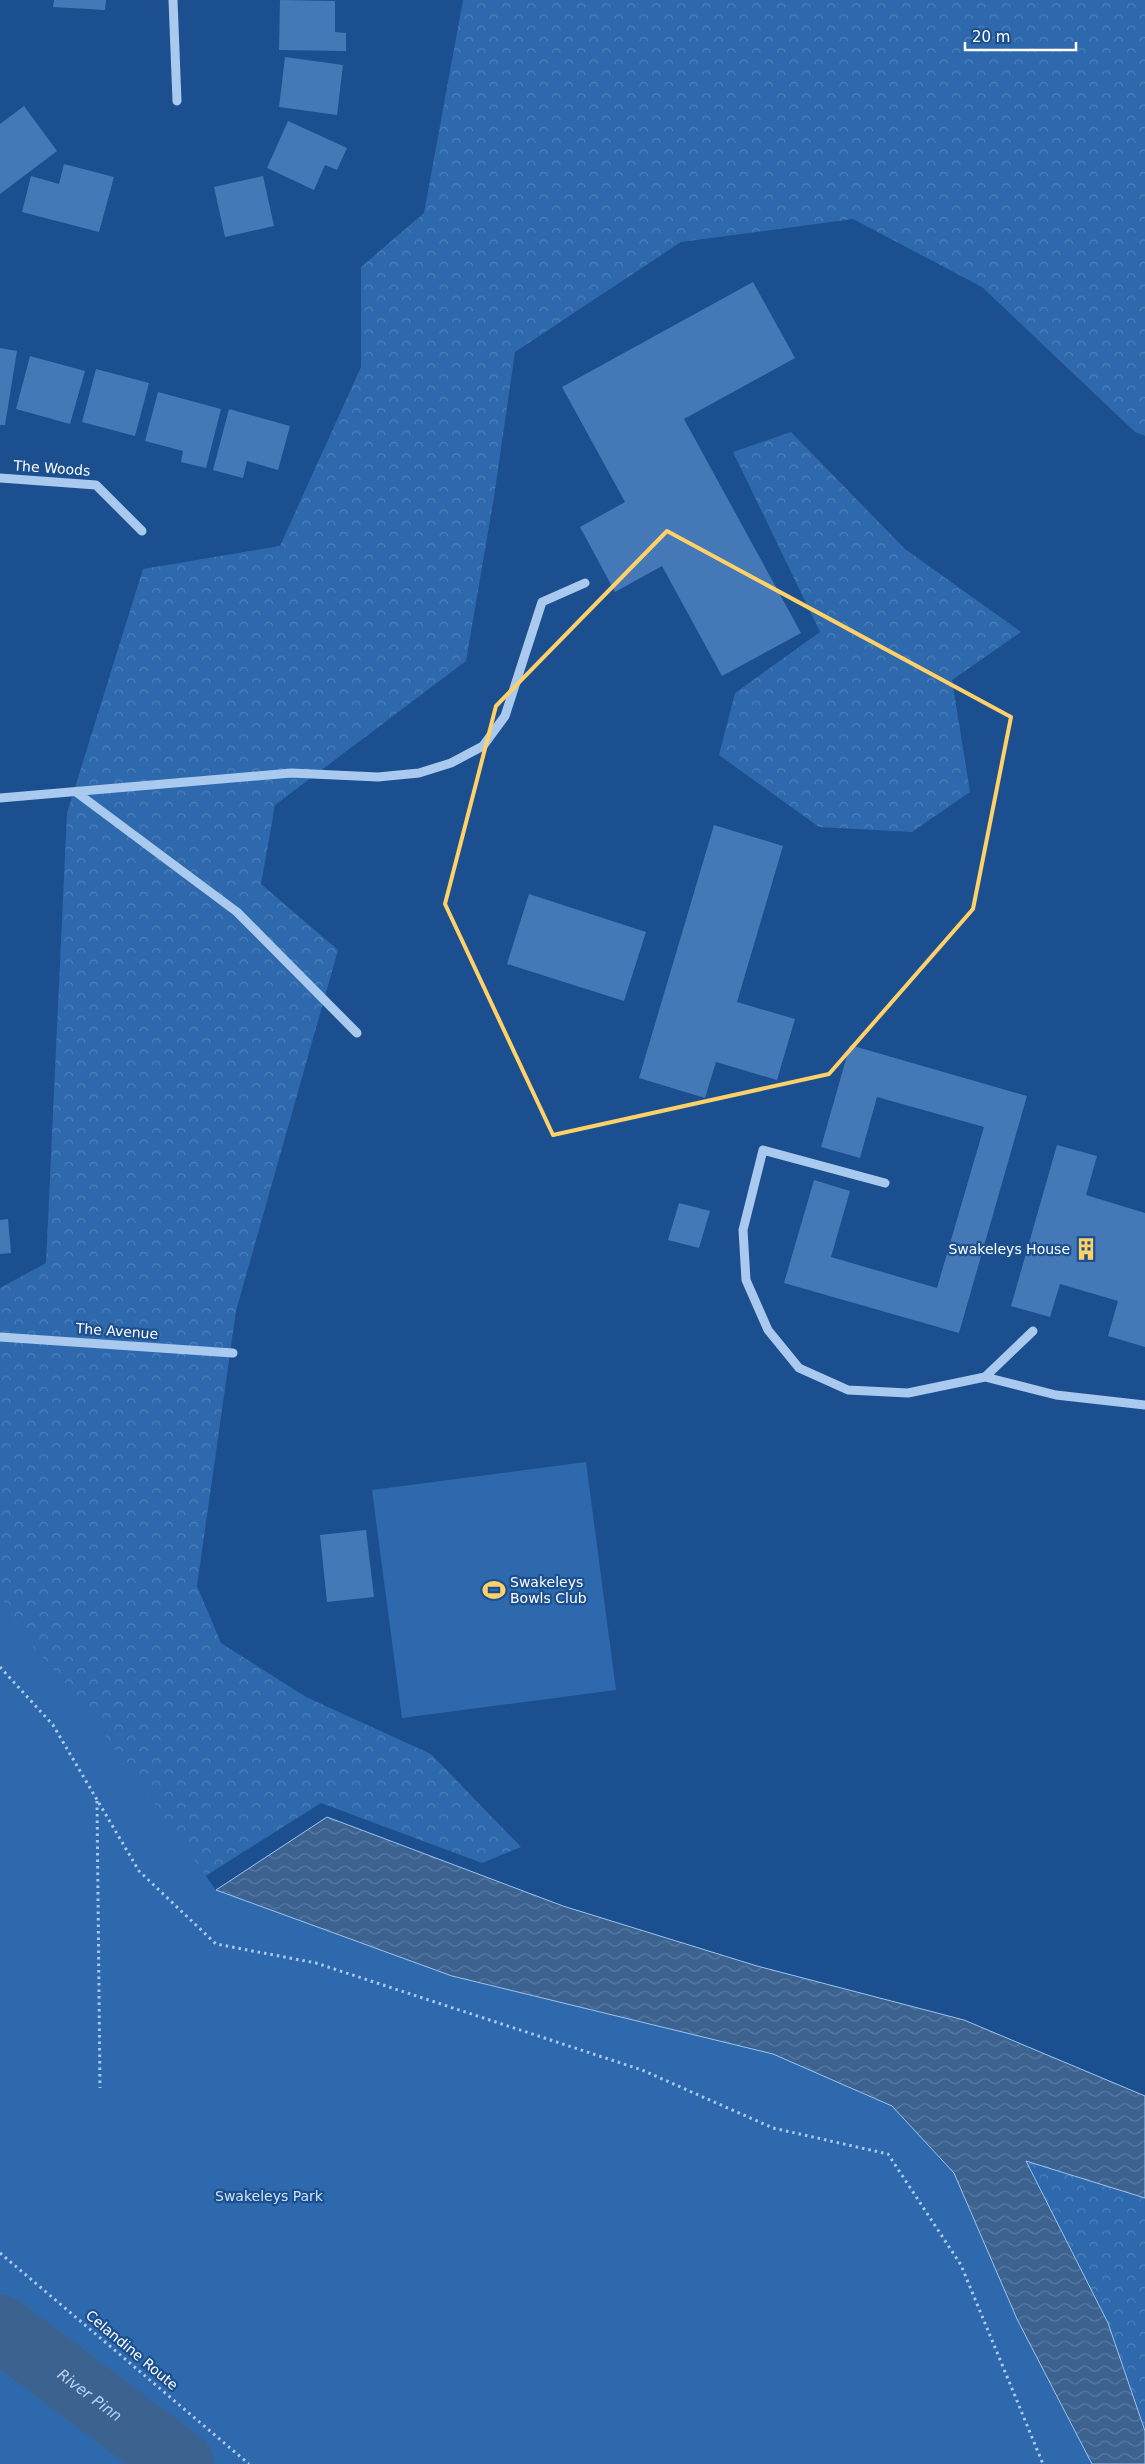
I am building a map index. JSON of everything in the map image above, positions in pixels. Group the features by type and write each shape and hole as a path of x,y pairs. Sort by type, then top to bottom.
{"street":[{"path":"173,0 177,101"},
{"name":"The Woods","path":"0,478 96,485 142,531"},
{"path":"0,798 292,773 378,777 419,773 451,764 484,746 504,716 542,602 585,583"},
{"path":"76,792 237,912 357,1033"},
{"path":"885,1183 763,1150 743,1230 746,1280 768,1330 799,1368 848,1390 908,1393 985,1377 1056,1395 1145,1405"},
{"path":"985,1377 1033,1331"},
{"name":"The Avenue","path":"0,1337 233,1353"}],"path":[{"path":"0,1667 53,1725 139,1871 216,1944 316,1963 642,2070 773,2128 888,2154 960,2265 1043,2464"},
{"path":"97,1800 100,2088"},
{"name":"Celandine Route","path":"0,2253 248,2464"}],"highlighted area":[{"path":"667,531 1011,717 973,909 829,1074 553,1135 445,904 496,706"}],"green space":[{"path":"463,0 1145,0 1145,436 1135,432 982,287 853,219 681,242 515,352 494,497 466,661 275,805 261,884 338,950 236,1311 197,1586 221,1643 306,1697 431,1754 521,1847 482,1863 321,1803 185,1889 470,2065 411,2109 141,2033 19,1897 40,1797 51,1689 0,1659 0,1288 46,1263 67,813 143,569 280,546 361,367 361,267 424,213"},
{"path":"791,432 905,549 1021,632 952,680 970,792 912,832 819,827 719,755 735,693 820,632 733,452"},
{"name":"Swakeleys Bowls Club","path":"586,1462 616,1690 402,1718 372,1490"},
{"name":"Swakeleys Park","path":"0,1590 12,1623 79,1699 216,1890 452,1976 773,2054 892,2106 954,2173 1017,2319 1092,2464 0,2464"},
{"path":"1025,2160 1145,2198 1145,2431 1108,2323"}],"water":[{"path":"327,1817 563,1906 757,1966 964,2020 1145,2096 1145,2198 1026,2161 1108,2323 1145,2431 1145,2464 1092,2464 1017,2319 954,2173 892,2106 773,2054 452,1976 216,1890"}],"building":[{"path":"54,0 106,0 105,10 53,7"},
{"path":"280,0 335,1 335,32 346,33 346,51 279,50"},
{"path":"285,57 343,65 337,115 279,107"},
{"path":"24,106 57,151 0,194 0,124"},
{"path":"288,121 347,148 337,170 325,165 314,190 267,168"},
{"path":"64,164 114,177 99,232 22,212 31,176 59,184"},
{"path":"263,176 274,226 225,237 214,187"},
{"path":"753,282 795,358 684,419 801,633 722,676 662,566 615,592 580,527 625,502 562,387"},
{"path":"0,348 17,351 5,425 0,425"},
{"path":"30,356 85,371 70,424 16,409"},
{"path":"96,369 149,383 135,436 82,422"},
{"path":"158,392 221,409 206,468 181,462 183,451 145,441"},
{"path":"229,409 290,426 278,470 247,461 243,478 213,470"},
{"path":"714,825 783,846 737,1002 795,1019 777,1080 716,1062 705,1098 639,1078"},
{"path":"529,894 646,932 624,1001 507,964"},
{"path":"850,1045 1027,1096 959,1333 784,1283 814,1180 850,1191 831,1257 937,1288 984,1127 877,1097 860,1158 821,1147"},
{"name":"Swakeleys House","path":"1057,1145 1097,1156 1086,1195 1145,1213 1145,1347 1108,1336 1118,1301 1060,1284 1050,1317 1011,1306"},
{"path":"679,1203 710,1211 699,1248 668,1240"},
{"path":"8,1219 11,1253 0,1254 0,1220"},
{"path":"366,1530 374,1597 327,1602 320,1535"}],"waterway":[{"name":"River Pinn","path":"0,2328 181,2464"}],"place":[{"name":"Swakeleys House","path":"1086,1249"},
{"name":"Swakeleys Bowls Club","path":"494,1590"}]}
